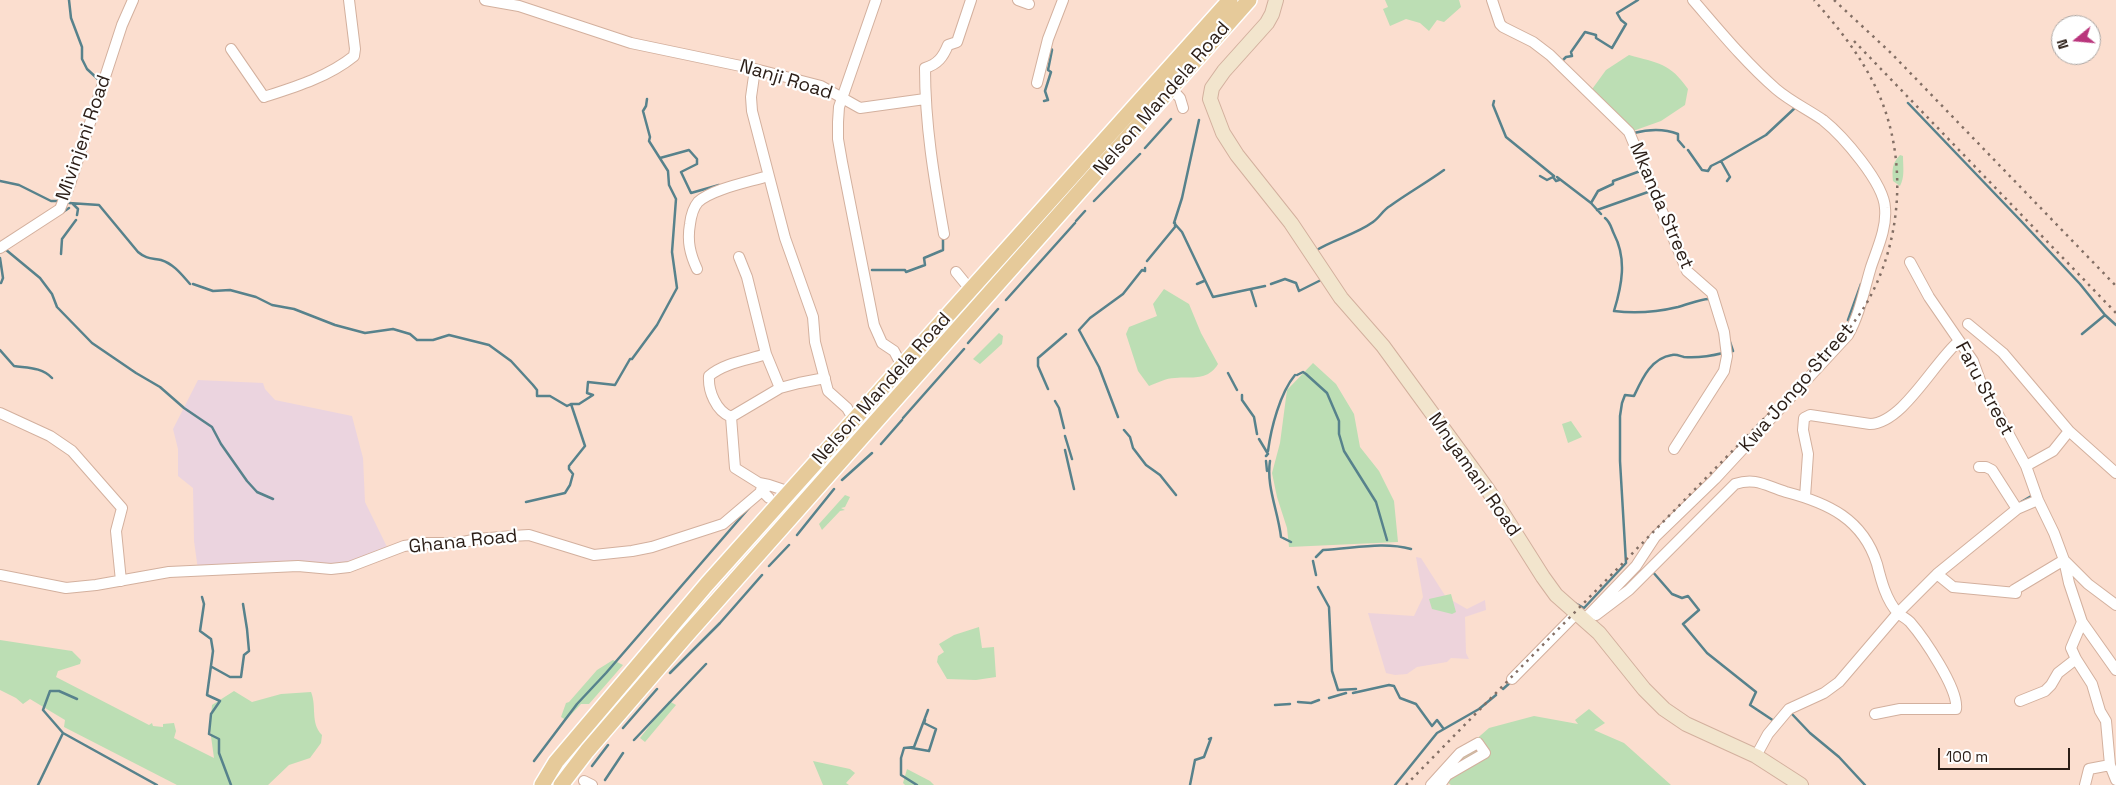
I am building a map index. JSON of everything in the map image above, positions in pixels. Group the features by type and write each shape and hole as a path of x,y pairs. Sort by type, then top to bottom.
{"main road":[{"name":"Nelson Mandela Road","path":"561,785 587,751 1249,0"},
{"name":"Nelson Mandela Road","path":"542,785 556,762 707,584 1224,4"}],"street":[{"name":"Mivinjeni Road","path":"0,248 60,209 122,25 133,0"},
{"path":"231,49 264,98 311,80 341,66 354,56 355,49 349,0"},
{"name":"Nanji Road","path":"485,0 519,6 631,43 755,69 820,86 843,98 839,107 838,139 874,325 882,343 894,351 902,366"},
{"path":"876,0 843,98 858,108 925,99"},
{"path":"944,234 929,152 925,68 935,65 944,55 948,45 957,42 971,0"},
{"path":"1018,0 1029,4"},
{"path":"1037,83 1048,39 1063,0"},
{"name":"Mnyamani Road","path":"1276,0 1267,23 1224,71 1212,88 1210,99 1223,133 1237,155 1291,223 1341,298 1383,346 1488,490 1556,595 1612,648 1644,689 1664,709 1686,724 1756,756 1800,785"},
{"name":"Mkanda Street","path":"1492,0 1500,24 1503,27 1532,42 1550,55 1629,132 1687,271 1712,293 1724,332 1726,363 1724,371 1713,390 1674,449"},
{"name":"Kwa Jongo Street","path":"1583,619 1636,566 1654,537 1715,479 1848,335 1858,316 1860,302 1885,221 1884,198 1857,154 1824,121 1794,103 1775,88 1736,49 1693,0"},
{"path":"755,69 751,97 752,110 785,238 813,317 815,342 828,391 847,408 854,420"},
{"path":"1171,88 1180,98 1183,108"},
{"path":"697,270 690,253 688,236 691,214 698,202 711,194 768,176"},
{"path":"739,257 747,277 766,354 780,388"},
{"name":"Faru Street","path":"1910,262 1929,297 1973,362 1981,383 2026,466 2038,500 2054,533 2064,560 2068,583 2082,622 2116,670"},
{"path":"956,272 965,284"},
{"path":"1968,324 2003,353 2069,431 2116,473"},
{"path":"1805,497 1808,454 1803,430 1804,418 1810,415 1880,424 1920,389 1936,366 1959,341"},
{"path":"766,354 715,371 709,376 709,384 715,402 725,414 731,416 780,388 799,382 825,378"},
{"path":"0,413 50,436 72,450 122,508 116,531 121,580"},
{"path":"731,416 735,468 765,488 769,498"},
{"path":"2026,466 2053,451 2069,431"},
{"path":"844,432 866,434"},
{"path":"1979,467 1986,467 1992,470 2017,509"},
{"name":"Kwa Jongo Street","path":"1583,619 1629,590 1726,490 1735,484 1747,480 1754,480 1829,506 1858,527 1874,554 1883,584 1898,614"},
{"path":"765,488 790,492"},
{"name":"Ghana Road","path":"0,575 60,588 169,572 192,573 298,566 331,569 349,568 404,546 425,543 458,543 512,536 529,536 594,555 632,551 652,547 722,524 765,488"},
{"path":"1756,756 1768,734 1785,713 1797,705 1824,693 1839,682 1898,614 1937,574 2017,509 2038,500"},
{"path":"1937,574 1953,587 2016,593 2014,590 2064,560"},
{"name":"Faru Street","path":"2064,560 2088,584 2116,605"},
{"path":"1875,714 1906,709 1956,709 1953,692 1947,679 1916,630 1908,620 1898,614"},
{"path":"1512,679 1583,619"},
{"path":"2082,622 2072,646 2076,659 2092,684 2100,710 2106,721 2110,766 2116,780"},
{"path":"2020,701 2045,691 2052,685 2058,672 2076,659"},
{"path":"1431,785 1460,753 1478,743 1485,752 1447,775 1440,785"},
{"path":"2085,785 2089,769 2110,766"}],"shaded area":[{"path":"198,380 263,383 265,389 275,400 352,416 363,458 365,502 389,551 350,567 198,570 194,541 193,488 178,476 178,449 173,429"},
{"path":"1416,557 1421,558 1446,597 1467,609 1485,600 1486,610 1465,617 1466,653 1469,659 1451,658 1447,662 1417,667 1407,674 1395,675 1386,673 1368,613 1414,616 1423,597"}],"green space":[{"path":"1385,0 1459,0 1461,7 1444,22 1437,20 1429,31 1420,23 1406,19 1390,26 1383,9 1388,7"},
{"path":"1629,55 1663,65 1675,74 1688,89 1685,105 1661,121 1633,131 1590,92 1606,70"},
{"path":"1900,155 1903,156 1903,179 1900,186 1893,181 1893,167"},
{"path":"1164,289 1189,304 1201,333 1218,364 1214,370 1204,376 1168,379 1149,386 1138,371 1126,334 1129,327 1157,316 1153,304"},
{"path":"999,333 1003,336 1002,344 980,364 973,359"},
{"path":"1313,363 1336,384 1354,414 1360,447 1379,471 1394,501 1398,542 1289,547 1287,528 1272,473 1280,443 1287,390"},
{"path":"1571,421 1582,437 1568,443 1562,424"},
{"path":"845,495 850,497 845,507 841,508 845,510 840,511 822,530 819,524"},
{"path":"1451,594 1456,612 1452,614 1432,609 1429,599"},
{"path":"979,627 982,648 994,647 996,677 976,680 947,679 937,662 938,656 944,652 939,644 954,635"},
{"path":"0,640 72,651 81,660 80,664 58,671 56,677 149,725 152,723 153,726 163,727 163,724 174,723 176,731 174,738 214,758 210,729 212,705 234,691 252,702 281,694 311,692 316,725 322,735 321,743 310,758 289,765 268,785 177,785 64,727 65,720 30,699 23,704 0,690"},
{"path":"613,660 623,665 589,704 581,704 566,720 561,717 566,703 569,702 597,670"},
{"path":"669,701 676,705 645,742 640,738"},
{"path":"1589,709 1605,723 1594,730 1624,743 1671,785 1451,785 1447,782 1465,749 1489,728 1534,716 1578,724 1575,720"},
{"path":"813,761 850,769 855,773 846,783 849,785 823,785"},
{"path":"907,769 934,785 905,785 903,783"}],"waterway":[{"path":"69,0 71,18 82,47 82,59 87,69 101,82"},
{"path":"1561,62 1566,57 1572,56 1571,52 1585,32 1596,35 1596,38 1612,48 1626,24 1617,13 1638,0"},
{"path":"1044,101 1048,100 1045,91 1051,72 1048,70 1052,50 1050,47"},
{"path":"571,404 579,404 593,395 587,393 588,382 615,385 630,359 632,359 657,325 677,288 672,252 676,199 669,185 668,171 649,141 650,137 643,111 647,99"},
{"path":"1494,101 1493,105 1506,137 1554,176"},
{"path":"1908,103 2080,284 2105,315"},
{"path":"1721,161 1766,135 1797,106"},
{"path":"1145,148 1171,119"},
{"path":"1199,120 1182,198 1174,223 1182,232 1213,297 1265,286"},
{"path":"1634,133 1656,130 1672,132 1678,134 1678,140 1684,147"},
{"path":"660,158 689,150 697,159 697,164 681,172 691,193 719,185"},
{"path":"1688,150 1702,170 1708,171 1711,166 1721,161 1730,177 1727,181"},
{"path":"1094,201 1140,154"},
{"path":"1315,251 1366,226 1388,208 1444,170"},
{"path":"1591,203 1598,191 1613,184 1613,181 1643,170"},
{"path":"1540,176 1547,180 1553,177 1556,181 1559,180"},
{"path":"1557,177 1591,203 1601,214"},
{"path":"0,181 19,185 51,201 59,201"},
{"path":"1597,210 1648,192 1651,193"},
{"path":"69,203 99,205 138,252 146,257 170,264 190,284"},
{"path":"73,204 78,209 77,215"},
{"path":"63,212 69,208"},
{"path":"1076,221 1085,211"},
{"path":"1605,218 1610,224 1618,243 1622,262 1621,282 1614,311 1654,311 1710,299"},
{"path":"61,254 62,239 76,220"},
{"path":"1006,300 1075,223"},
{"path":"1147,261 1175,227 1175,223"},
{"path":"872,270 905,270 906,272 925,265 924,258 943,250 943,238"},
{"path":"5,249 40,278 52,294 57,307 92,343 160,387 184,408 212,427 221,444 247,481 257,492 273,499"},
{"path":"0,258 3,278 1,283"},
{"path":"1118,417 1099,367 1079,330 1090,318 1123,294 1142,270 1145,271 1145,268"},
{"path":"1271,284 1285,279 1296,283 1299,291 1323,279"},
{"path":"1197,284 1204,281"},
{"path":"193,284 213,291 230,290 256,297 272,305 294,309 335,325 365,333 393,329 410,334 417,340 433,340 449,335 489,345 511,361 537,390 537,396 550,396 567,406 571,404 585,446 569,466 573,474 570,485 565,493 526,502"},
{"path":"1848,320 1861,284"},
{"path":"1251,290 1256,306"},
{"path":"968,343 998,309"},
{"path":"2082,334 2105,315 2116,325"},
{"path":"1048,389 1038,366 1038,358 1066,334"},
{"path":"1728,352 1733,351 1730,342"},
{"path":"903,418 964,349"},
{"path":"0,350 14,366 39,370 52,378"},
{"path":"1573,602 1584,608 1626,563 1620,461 1620,416 1625,395 1634,396 1648,370 1658,360 1675,355 1698,357 1723,353"},
{"path":"1297,375 1303,372 1327,393 1339,421 1339,434 1344,451 1376,502 1387,540"},
{"path":"1228,373 1237,390"},
{"path":"1268,451 1277,411 1285,391 1295,375"},
{"path":"1242,395 1242,400 1254,417 1257,434"},
{"path":"1055,401 1059,408 1064,428"},
{"path":"881,444 902,420"},
{"path":"1124,430 1130,437 1133,448 1146,465 1160,475 1176,495"},
{"path":"1065,436 1072,459"},
{"path":"1259,439 1268,454"},
{"path":"1065,450 1074,489"},
{"path":"842,480 872,453"},
{"path":"1266,461 1267,471"},
{"path":"1270,461 1271,489 1281,537 1291,542"},
{"path":"797,535 834,489"},
{"path":"2021,502 2033,495"},
{"path":"534,761 577,704 749,508"},
{"path":"769,566 789,545"},
{"path":"1316,557 1323,550 1367,546 1411,549"},
{"path":"1313,561 1316,575"},
{"path":"1652,571 1672,594 1682,598 1688,596 1699,610 1683,624 1707,653 1756,692 1750,705 1774,721"},
{"path":"670,673 720,623 762,575"},
{"path":"1318,587 1329,607 1332,671 1338,690 1356,689"},
{"path":"202,597 204,604 200,631 211,639 213,651 207,695 220,701 211,714 209,734 219,739 219,753 231,785"},
{"path":"212,667 230,677 241,677 244,655 249,651 243,604"},
{"path":"634,740 706,664"},
{"path":"1503,689 1512,681"},
{"path":"1353,693 1389,685 1394,686 1400,698 1416,704 1432,726 1437,720 1443,728"},
{"path":"623,728 657,689"},
{"path":"63,733 43,710 50,691 59,691 77,699"},
{"path":"1329,698 1346,693"},
{"path":"1395,785 1437,733 1479,709 1496,695"},
{"path":"1298,702 1311,703 1319,700"},
{"path":"1275,705 1290,704"},
{"path":"917,785 901,775 901,758 904,748 914,747 928,710"},
{"path":"1791,713 1810,733 1839,757 1865,785"},
{"path":"912,748 929,751 936,729 924,723 925,720"},
{"path":"38,785 63,733 157,785"},
{"path":"1190,785 1195,760 1204,757 1211,738 1209,739"},
{"path":"592,766 608,745"},
{"path":"605,780 623,753"}],"railway":[{"path":"1406,785 1832,349 1862,311 1870,297 1882,271 1890,245 1895,217 1896,160 1891,132 1883,106 1866,69 1846,38 1814,0"},
{"path":"1834,0 1891,53 2116,286"},
{"path":"1854,41 2116,313"}]}
